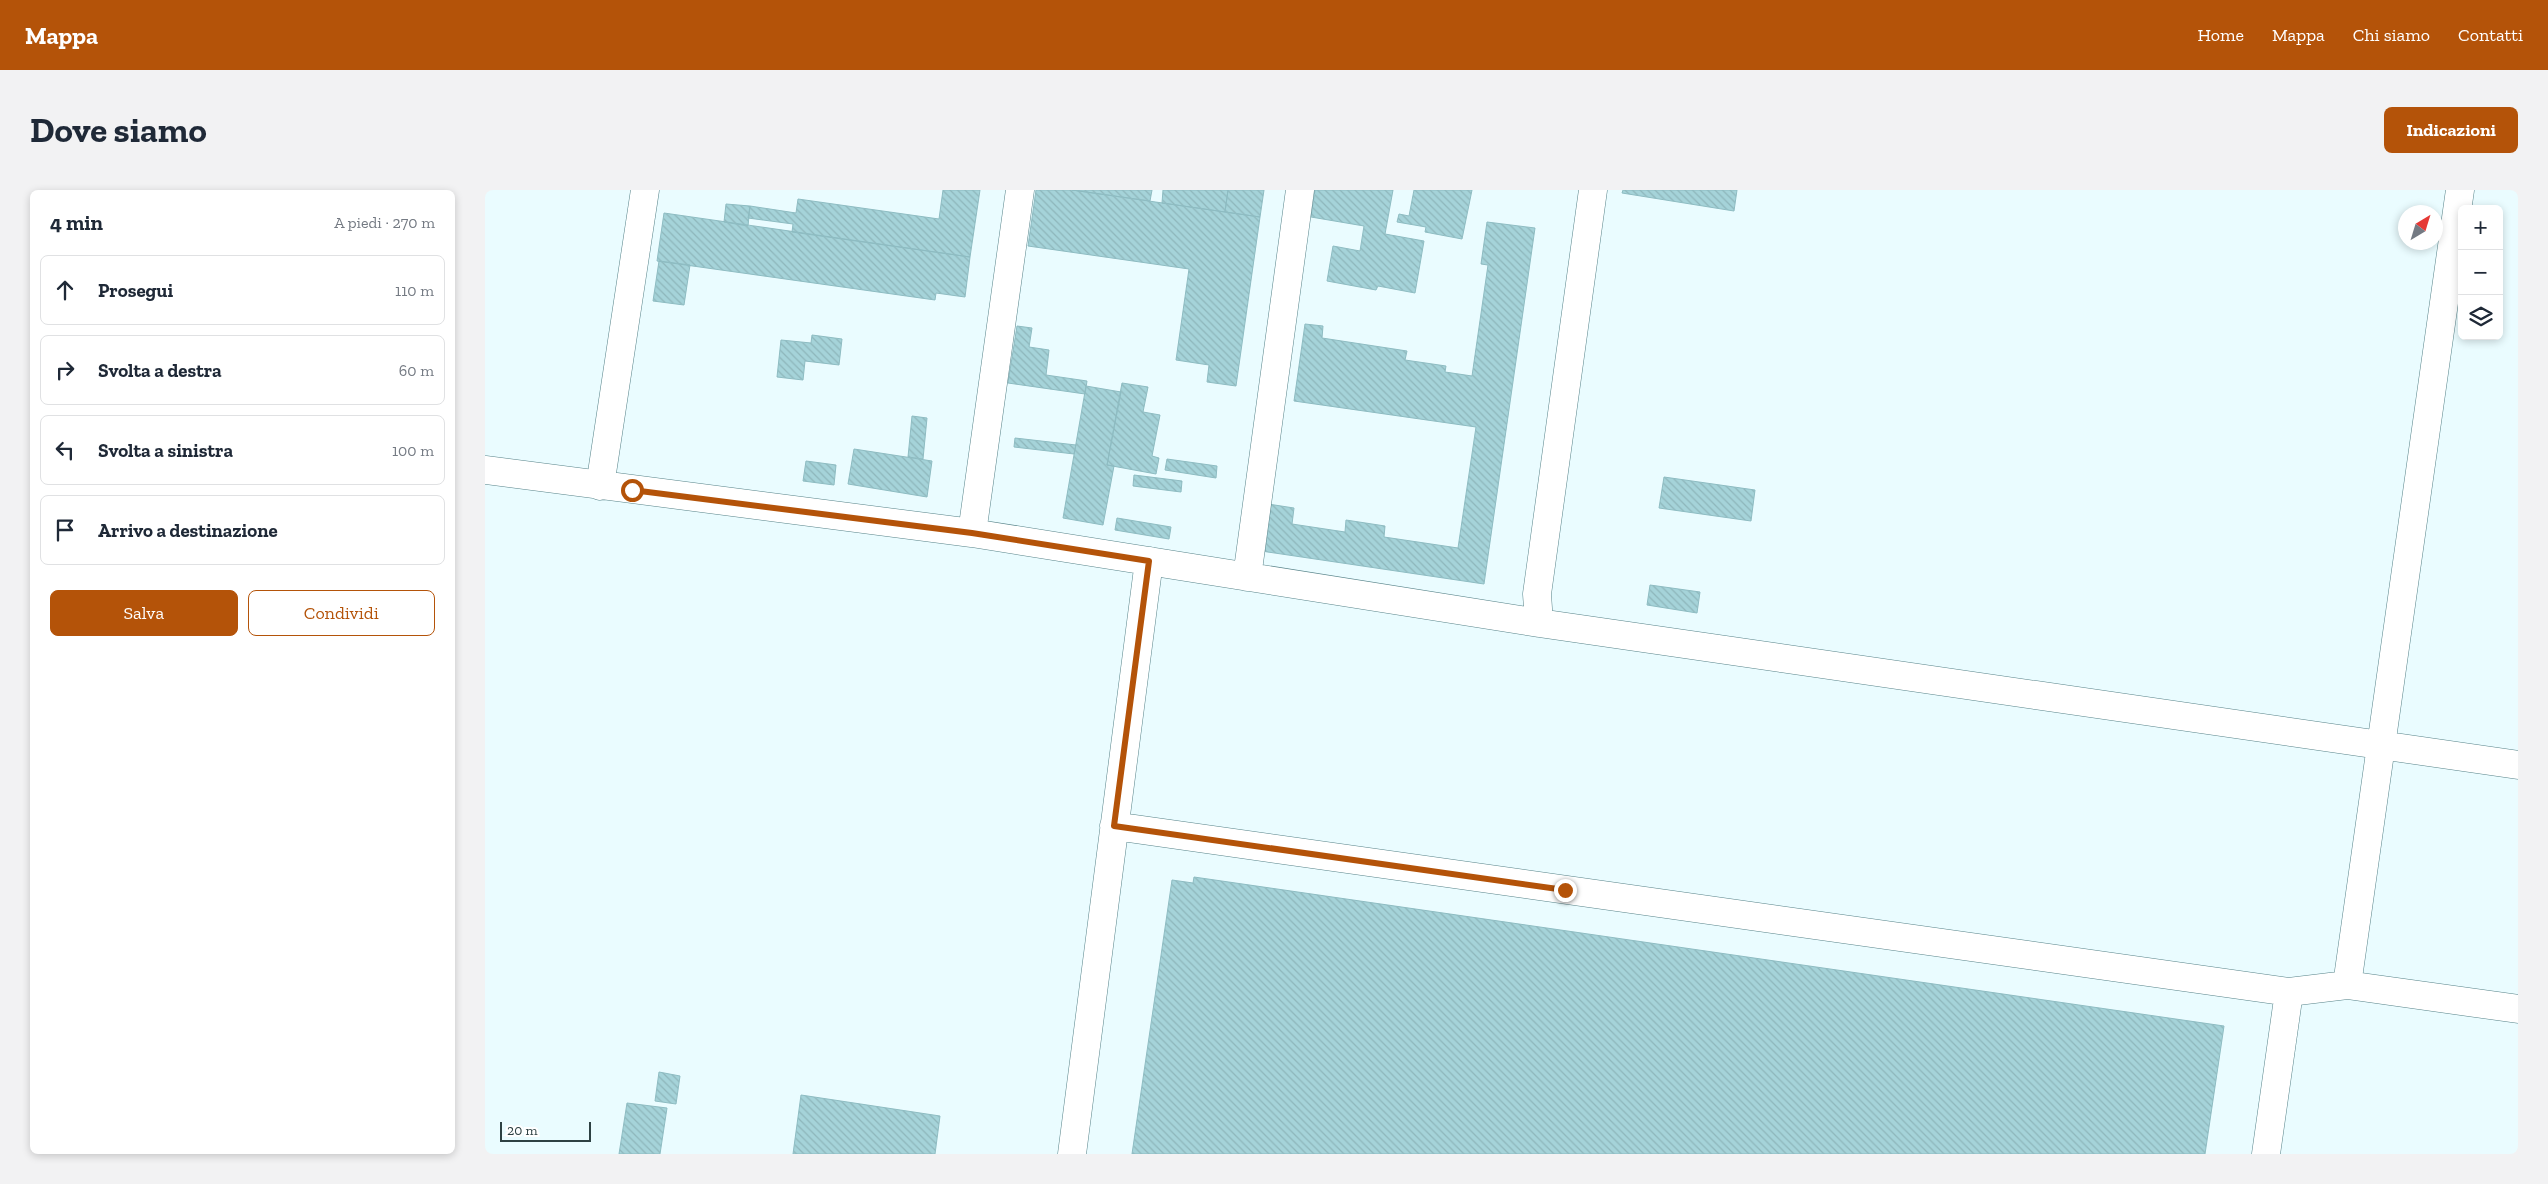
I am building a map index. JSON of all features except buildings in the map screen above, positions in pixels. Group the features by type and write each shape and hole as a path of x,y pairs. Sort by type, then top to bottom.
{"street":[{"path":"600,486 645,190"},
{"path":"972,533 1020,190"},
{"path":"1247,577 1301,190"},
{"path":"1539,623 1537,594 1593,190"},
{"path":"2347,985 2460,190"},
{"path":"485,470 972,533 1539,623 2518,765"},
{"path":"1072,1154 1149,561"},
{"path":"1114,826 2289,992 2347,985 2518,1009"},
{"path":"2266,1154 2289,992"}],"route":[{"path":"632,490 972,533 1149,561 1114,826 1565,890"}]}
